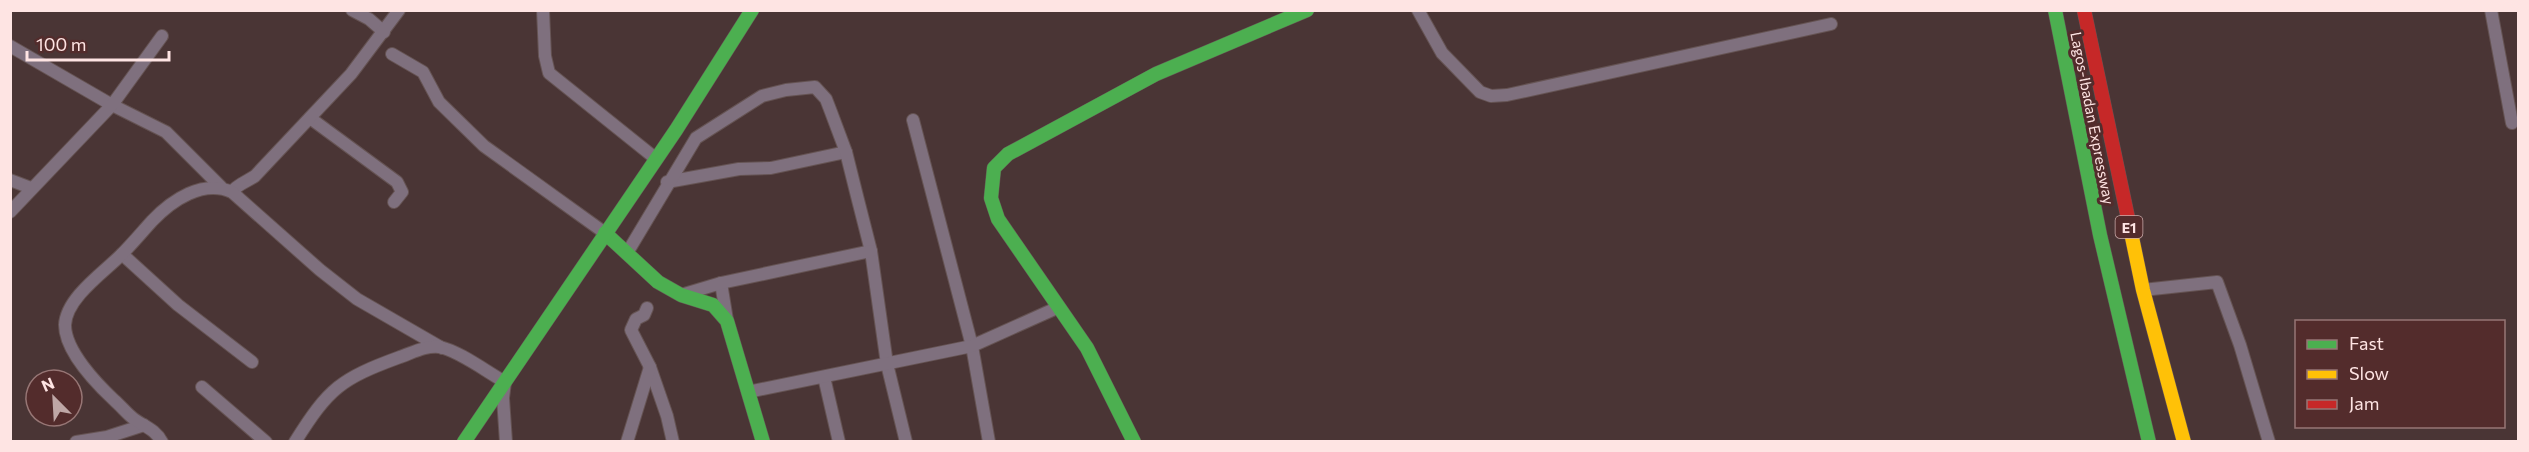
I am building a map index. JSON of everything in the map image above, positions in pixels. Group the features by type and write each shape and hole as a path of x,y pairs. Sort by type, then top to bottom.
{"main road":[{"path":"464,441 676,130 752,10"},
{"path":"1134,441 1088,348 998,219 991,198 994,168 1008,154 1155,74 1236,42 1307,10"},
{"name":"Lagos-Ibadan Expressway","path":"2055,10 2100,235 2149,441"},
{"name":"Lagos-Ibadan Expressway","path":"2084,10 2143,290 2184,441"},
{"path":"605,233 658,282 681,295 713,305 727,321 763,441"}],"street":[{"path":"352,10 369,19 384,32"},
{"path":"162,441 155,430 133,419 85,370 70,343 65,326 68,314 79,295 122,254 167,205 181,196 234,188 255,176 351,74 399,10"},
{"path":"543,10 545,56 549,73 655,158"},
{"path":"1418,10 1442,53 1453,67 1480,92 1491,96 1507,95 1614,73 1831,24"},
{"path":"2491,10 2512,123"},
{"path":"10,212 112,105 162,36"},
{"path":"10,45 112,105 166,132 226,189 357,299 505,382 503,398 507,441"},
{"path":"392,54 423,72 439,102 484,146 605,233"},
{"path":"627,253 696,138 762,96 808,86 815,87 826,99 846,152 871,251 887,364 906,441"},
{"path":"309,118 397,182 402,192 393,202"},
{"path":"913,120 972,346 989,441"},
{"path":"668,182 739,169 771,168 846,152"},
{"path":"10,180 31,188"},
{"path":"681,295 721,283 871,251"},
{"path":"122,254 178,305 252,362"},
{"path":"2143,290 2217,282 2240,345 2269,441"},
{"path":"721,283 727,321"},
{"path":"647,308 644,315 636,319 631,330 650,367 673,441"},
{"path":"748,392 972,346 1059,308"},
{"path":"295,441 319,404 342,383 372,367 429,347 442,348"},
{"path":"627,441 650,367"},
{"path":"824,377 839,441"},
{"path":"202,387 266,441"},
{"path":"76,441 121,434 144,425"}],"traffic: fast":[{"path":"464,442 676,130 752,10"},
{"path":"1134,442 1087,348 998,219 991,198 994,168 1008,154 1156,74 1307,10"},
{"path":"2055,10 2100,235 2149,442"},
{"path":"605,233 658,282 681,295 713,305 727,321 763,442"}],"traffic: slow":[{"path":"2129,223 2143,290 2184,442"}],"traffic: jam":[{"path":"2084,10 2129,223"}]}
